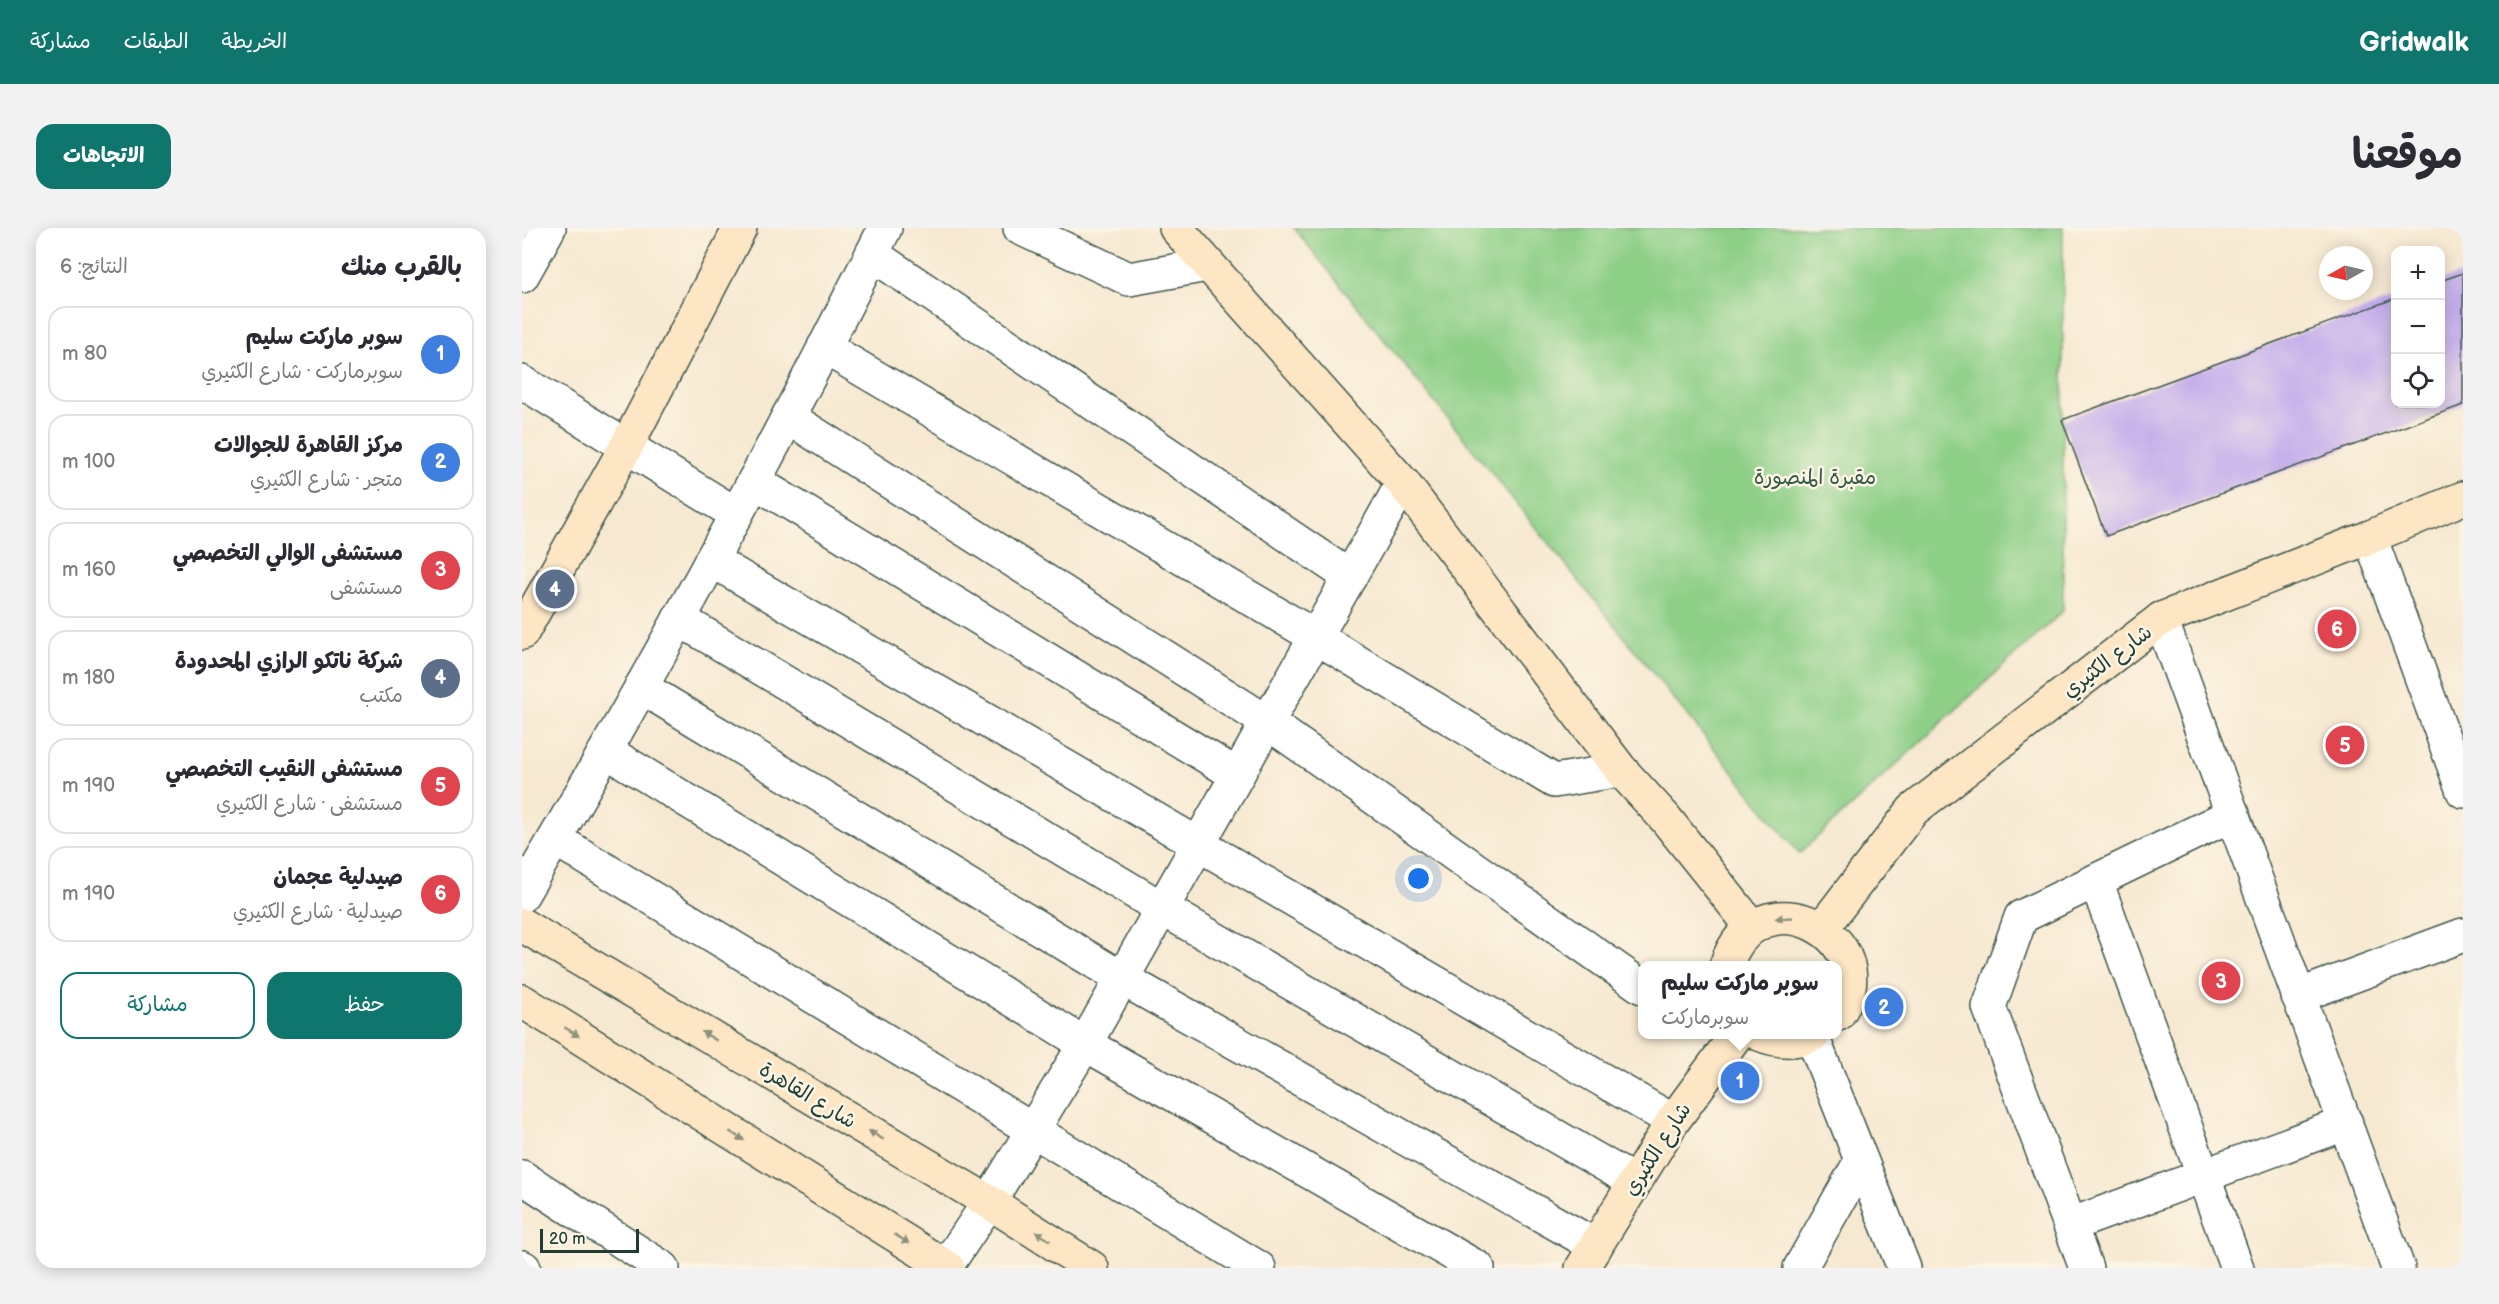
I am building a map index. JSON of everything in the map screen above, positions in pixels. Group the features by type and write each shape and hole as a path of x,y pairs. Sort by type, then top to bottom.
{"street":[{"path":"525,265 549,228"},
{"path":"522,633 627,445 740,228"},
{"path":"1020,228 1129,279 1207,265"},
{"path":"1176,228 1403,483 1621,770 1665,818 1752,927"},
{"path":"522,895 606,751 679,619 788,417 878,241 1350,577"},
{"path":"824,347 1316,637 1554,781 1621,770"},
{"path":"522,382 736,514"},
{"path":"788,417 1267,722 1638,984"},
{"path":"754,481 1237,775"},
{"path":"522,1001 946,1267 1034,1130 1123,979 1403,483"},
{"name":"شارع الكثيري","path":"1822,928 1913,810 2162,619 2463,498"},
{"path":"2370,537 2463,791"},
{"path":"711,560 1673,1121"},
{"path":"679,619 1163,909 1635,1182"},
{"path":"2162,619 2398,1268"},
{"path":"641,687 1123,979 1589,1257"},
{"path":"606,751 1085,1044 1478,1268"},
{"path":"2086,1268 1989,1007 2021,917 2233,814"},
{"path":"555,839 1259,1268"},
{"path":"2096,880 2237,1268"},
{"path":"1728,961 1740,938 1752,927 1765,920 1787,917 1809,921 1836,940 1845,957 1849,976 1847,994 1842,1005"},
{"name":"شارع القاهرة","path":"522,925 989,1202 1092,1268"},
{"path":"2298,996 2463,935"},
{"name":"شارع الكثيري","path":"1589,1257 1725,1039"},
{"path":"1773,1039 1795,1041 1801,1039"},
{"path":"1815,1039 1904,1268"},
{"path":"2070,1225 2346,1124"},
{"path":"1800,1268 1862,1161"},
{"path":"522,1177 663,1268"}],"green space":[{"name":"مقبرة المنصورة","path":"1294,228 2063,228 2063,611 1799,854"}],"building":[{"path":"2463,273 2463,405 2106,536 2062,420 2391,300 2391,408 2445,408 2445,279"}],"place":[{"name":"شركة ناتكو الرازي المحدودة","path":"555,589"},
{"name":"صيدلية عجمان","path":"2337,629"},
{"name":"مستشفى النقيب التخصصي","path":"2345,745"},
{"name":"مستشفى الوالي التخصصي","path":"2221,981"},
{"name":"مركز القاهرة للجوالات","path":"1884,1007"},
{"name":"سوبر ماركت سليم","path":"1740,1081"}]}
